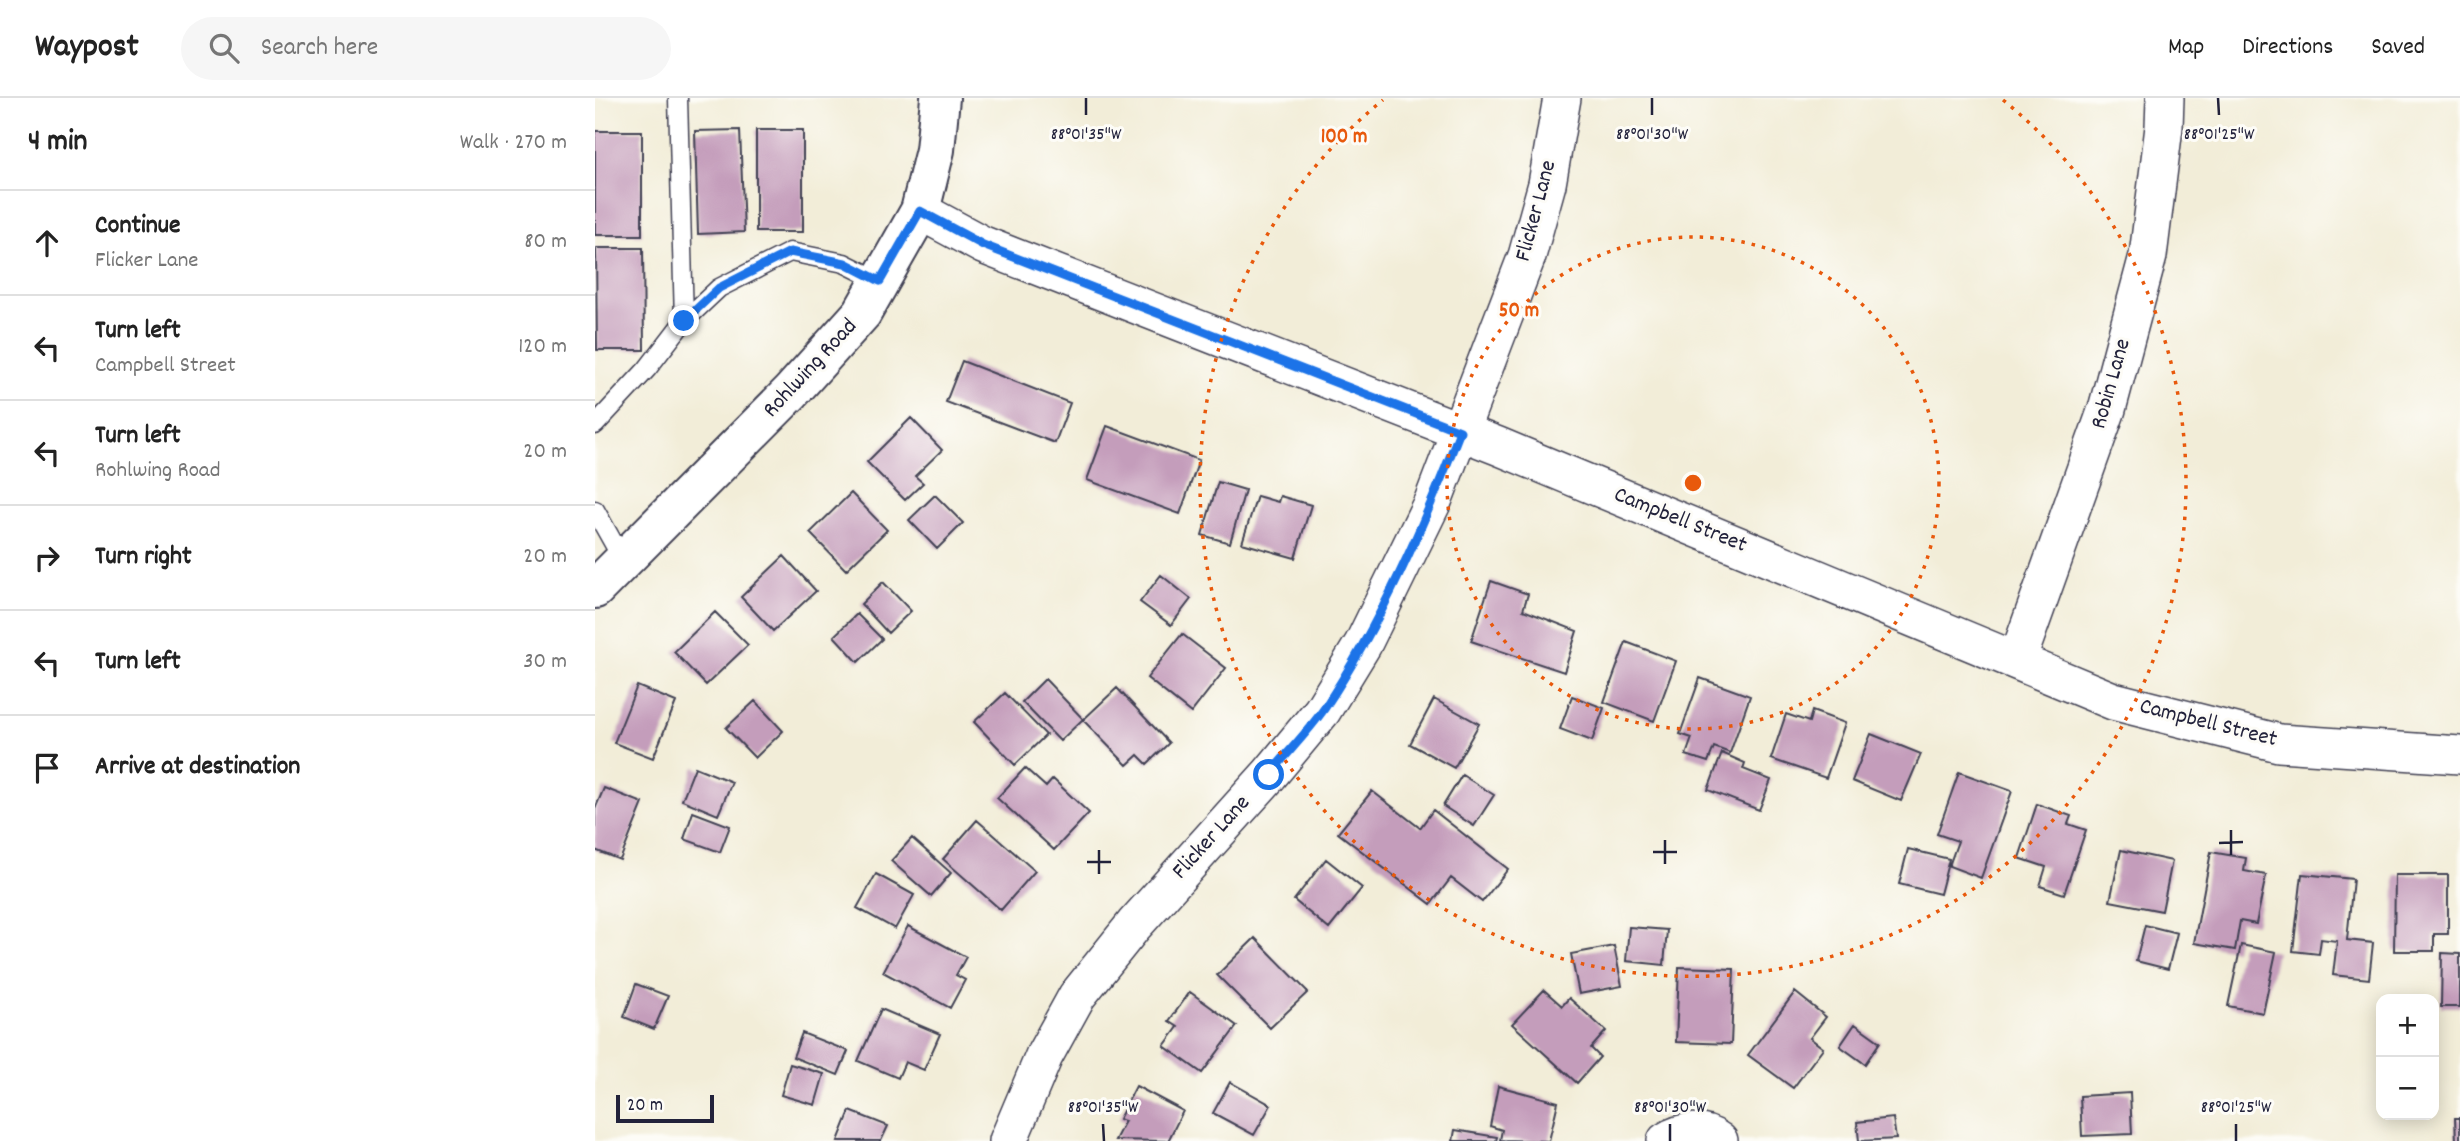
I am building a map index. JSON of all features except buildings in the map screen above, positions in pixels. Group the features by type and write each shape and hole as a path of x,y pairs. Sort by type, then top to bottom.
{"street":[{"name":"Rohlwing Road","path":"595,589 791,393 863,313 920,211 935,150 940,98"},
{"name":"Flicker Lane","path":"1008,1141 1044,1056 1077,996 1134,925 1269,775 1322,710 1363,644 1433,501 1527,257 1547,184 1562,98"},
{"name":"Robin Lane","path":"2017,661 2107,410 2148,256 2165,98"},
{"name":"Campbell Street","path":"920,211 983,245 1460,431 2113,701 2279,743 2460,755"},
{"path":"1666,1141 1676,1134 1692,1132 1710,1135 1719,1141"}],"lane":[{"path":"678,98 684,321"},
{"path":"595,425 646,369 684,321 719,288 790,252 845,263 880,281"},
{"path":"595,510 622,560"}],"route":[{"path":"684,321 719,288 790,252 845,263 880,281 920,211 983,245 1460,431 1433,501 1363,644 1322,710 1269,775"}]}
